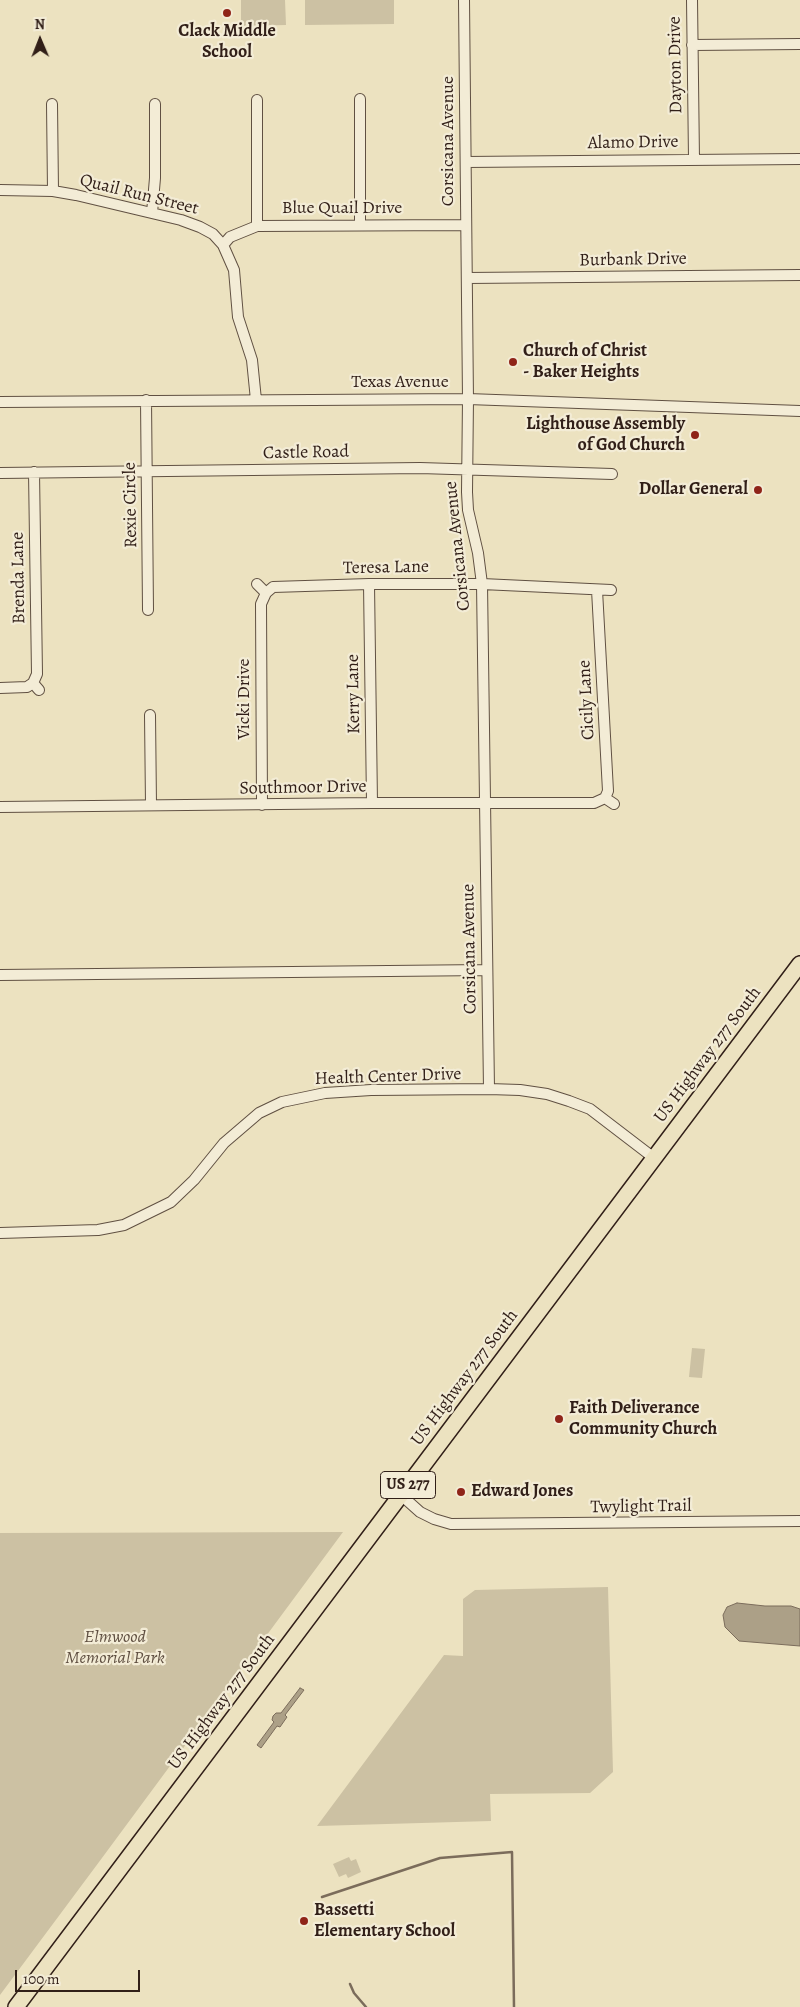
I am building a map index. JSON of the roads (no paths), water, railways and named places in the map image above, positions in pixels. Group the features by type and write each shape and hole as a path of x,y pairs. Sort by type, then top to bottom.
{"highway":[{"name":"US Highway 277 South","path":"16,2007 800,964"}],"street":[{"name":"Corsicana Avenue","path":"464,0 468,399 466,469 468,510 478,553 482,584 488,1089"},
{"name":"Dayton Drive","path":"692,0 694,159"},
{"path":"692,45 800,44"},
{"path":"257,100 257,226"},
{"path":"360,100 360,226"},
{"path":"52,104 53,191"},
{"path":"152,213 155,178 154,104"},
{"name":"Alamo Drive","path":"466,162 800,159"},
{"name":"Quail Run Street","path":"0,190 53,191 76,194 180,220 200,227 212,234 223,244 234,270 238,317 252,360 256,400"},
{"name":"Blue Quail Drive","path":"223,244 230,237 257,226 466,225"},
{"name":"Burbank Drive","path":"467,278 800,274"},
{"name":"Texas Avenue","path":"0,402 468,399 800,411"},
{"name":"Rexie Circle","path":"146,400 148,610"},
{"name":"Castle Road","path":"0,473 466,469 612,474"},
{"name":"Brenda Lane","path":"0,688 36,686 34,472"},
{"path":"257,584 266,593"},
{"name":"Teresa Lane","path":"266,593 273,588 369,584 482,584 611,590"},
{"name":"Kerry Lane","path":"369,584 372,803"},
{"name":"Cicily Lane","path":"597,590 610,801"},
{"name":"Vicki Drive","path":"262,805 261,604 266,593"},
{"path":"150,714 151,806"},
{"name":"Southmoor Drive","path":"0,807 594,803 610,801"},
{"path":"0,975 486,970"},
{"name":"Health Center Drive","path":"0,1233 98,1230 124,1225 146,1216 170,1202 194,1180 224,1143 259,1113 282,1102 307,1096 343,1092 488,1089 520,1090 546,1094 570,1100 590,1110 654,1158"},
{"name":"Twylight Trail","path":"401,1495 420,1512 434,1520 451,1524 800,1521"}],"waterway":[{"path":"322,1897 440,1858 512,1852 514,2007"},
{"path":"350,1984 354,1993 366,2007"}],"place":[{"name":"Clack Middle School","path":"227,13"},
{"name":"Church of Christ - Baker Heights","path":"513,362"},
{"name":"Lighthouse Assembly of God Church","path":"695,435"},
{"name":"Dollar General","path":"758,490"},
{"name":"Faith Deliverance Community Church","path":"559,1419"},
{"name":"Edward Jones","path":"461,1492"},
{"name":"Bassetti Elementary School","path":"304,1921"}],"park label":[{"name":"Elmwood Memorial Park","path":"115,1648"}]}
